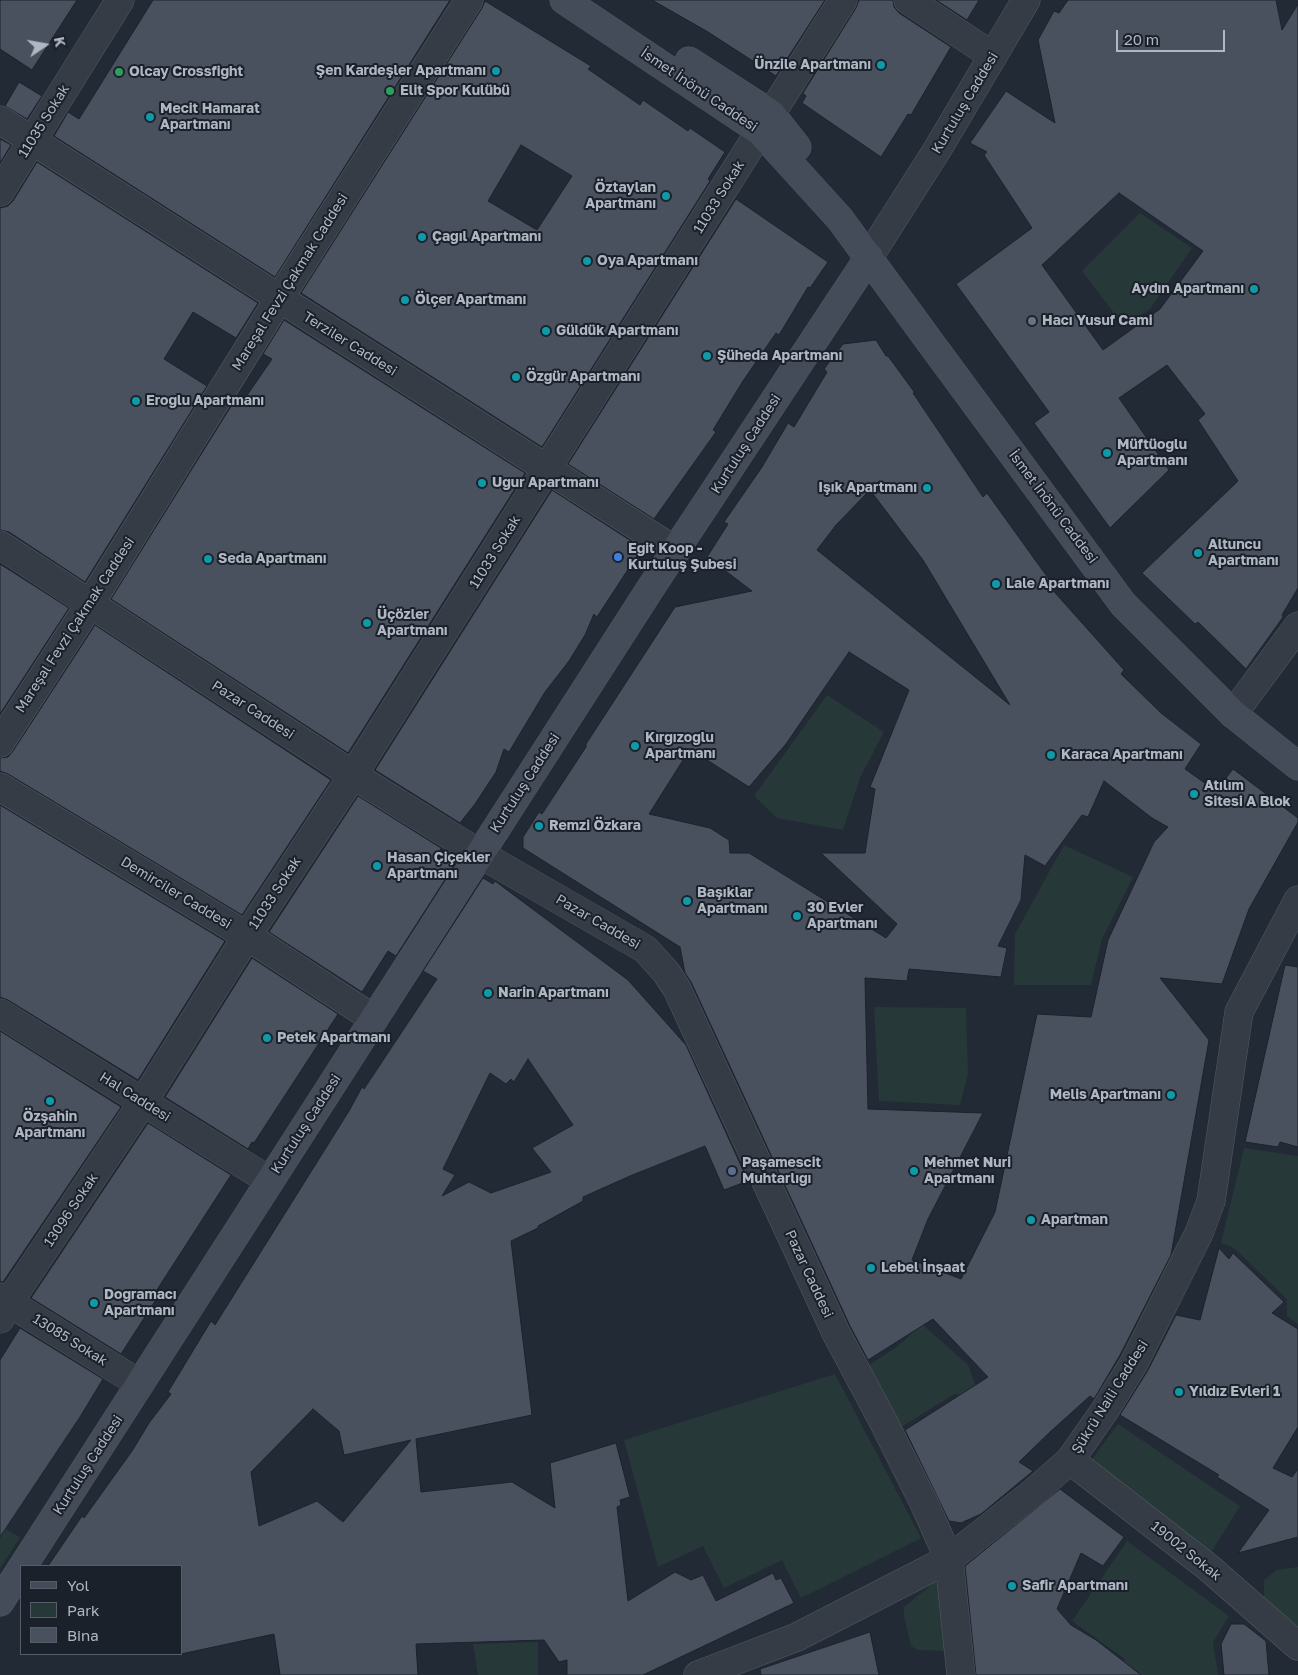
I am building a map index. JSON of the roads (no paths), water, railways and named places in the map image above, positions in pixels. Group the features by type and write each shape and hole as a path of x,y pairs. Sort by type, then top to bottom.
{"main road":[{"name":"İsmet İnönü Caddesi","path":"564,0 765,123"},
{"name":"İsmet İnönü Caddesi","path":"595,0 765,123 807,162 840,219 1123,604 1232,714 1298,766"},
{"name":"Kurtuluş Caddesi","path":"24,1565 480,854 869,258"},
{"name":"Kurtuluş Caddesi","path":"0,1602 20,1571"}],"street":[{"name":"11035 Sokak","path":"0,192 120,0"},
{"name":"Mareşal Fevzi Çakmak Caddesi","path":"0,743 90,604 279,299 469,0"},
{"name":"11033 Sokak","path":"143,1102 247,936 353,776 843,0"},
{"path":"908,0 993,56"},
{"name":"Kurtuluş Caddesi","path":"869,258 937,150 1026,0"},
{"name":"Terziler Caddesi","path":"0,120 676,551"},
{"name":"Pazar Caddesi","path":"0,545 353,776 480,854 645,949 666,972 681,998 836,1333 900,1455 949,1559 961,1675"},
{"path":"1232,714 1298,626"},
{"name":"Demirciler Caddesi","path":"0,787 247,936 374,1019"},
{"name":"Şükrü Naili Caddesi","path":"698,1675 797,1637 949,1559 1035,1491 1070,1460 1134,1363 1200,1233 1211,1200 1239,1012 1298,900"},
{"name":"Hal Caddesi","path":"0,1013 270,1181"},
{"name":"13096 Sokak","path":"3,1306 143,1102"},
{"name":"13085 Sokak","path":"3,1306 140,1384"},
{"name":"19002 Sokak","path":"1070,1460 1209,1568 1298,1646"}],"place":[{"name":"Ünzile Apartmanı","path":"881,65"},
{"name":"Şen Kardeşler Apartmanı","path":"496,71"},
{"name":"Olcay Crossfight","path":"119,72"},
{"name":"Elit Spor Kulübü","path":"390,91"},
{"name":"Mecit Hamarat Apartmanı","path":"150,117"},
{"name":"Öztaylan Apartmanı","path":"666,196"},
{"name":"Çağıl Apartmanı","path":"422,237"},
{"name":"Oya Apartmanı","path":"587,261"},
{"name":"Aydın Apartmanı","path":"1254,289"},
{"name":"Ölçer Apartmanı","path":"405,300"},
{"name":"Hacı Yusuf Cami","path":"1032,321"},
{"name":"Güldük Apartmanı","path":"546,331"},
{"name":"Şüheda Apartmanı","path":"707,356"},
{"name":"Özgür Apartmanı","path":"516,377"},
{"name":"Eroğlu Apartmanı","path":"136,401"},
{"name":"Müftüoğlu Apartmanı","path":"1107,453"},
{"name":"Uğur Apartmanı","path":"482,483"},
{"name":"Işık Apartmanı","path":"927,488"},
{"name":"Altuncu Apartmanı","path":"1198,553"},
{"name":"Eğit Koop - Kurtuluş Şubesi","path":"618,557"},
{"name":"Seda Apartmanı","path":"208,559"},
{"name":"Lale Apartmanı","path":"996,584"},
{"name":"Üçözler Apartmanı","path":"367,623"},
{"name":"Kırgızoğlu Apartmanı","path":"635,746"},
{"name":"Karaca Apartmanı","path":"1051,755"},
{"name":"Atılım Sitesi A Blok","path":"1194,794"},
{"name":"Remzi Özkara","path":"539,826"},
{"name":"Hasan Çiçekler Apartmanı","path":"377,866"},
{"name":"Başıklar Apartmanı","path":"687,901"},
{"name":"30 Evler Apartmanı","path":"797,916"},
{"name":"Narin Apartmanı","path":"488,993"},
{"name":"Petek Apartmanı","path":"267,1038"},
{"name":"Melis Apartmanı","path":"1171,1095"},
{"name":"Özşahin Apartmanı","path":"50,1101"},
{"name":"Paşamescit Muhtarlığı","path":"732,1171"},
{"name":"Mehmet Nuri Apartmanı","path":"914,1171"},
{"name":"Apartman","path":"1031,1220"},
{"name":"Lebel İnşaat","path":"871,1268"},
{"name":"Doğramacı Apartmanı","path":"94,1303"},
{"name":"Yıldız Evleri 1","path":"1179,1392"},
{"name":"Safir Apartmanı","path":"1012,1586"}]}
